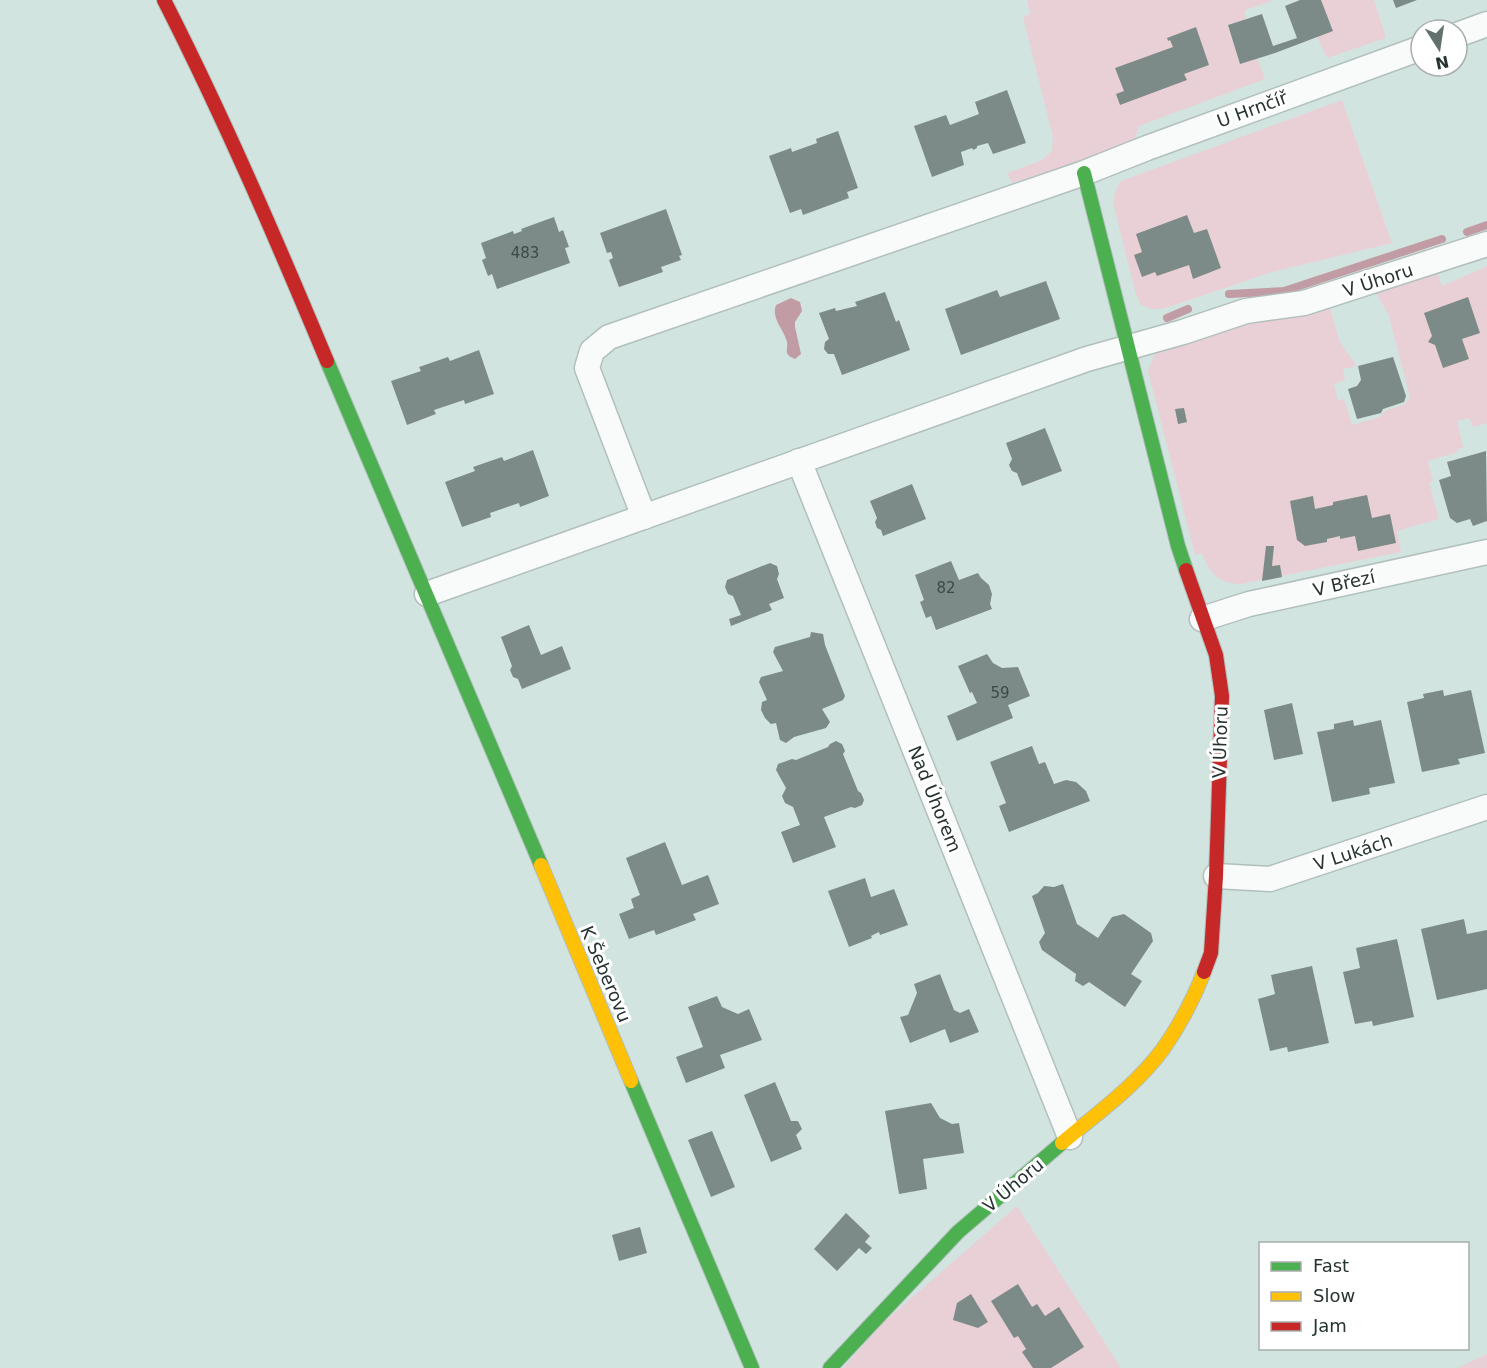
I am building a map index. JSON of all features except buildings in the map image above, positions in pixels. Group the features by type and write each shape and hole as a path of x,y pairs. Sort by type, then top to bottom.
{"street":[{"name":"K Šeberovu","path":"164,0 199,66 251,178 305,311 427,594 752,1368"},
{"path":"1469,31 1487,24"},
{"name":"U Hrnčíř","path":"644,517 587,368 592,351 609,337 1084,173 1409,52"},
{"path":"427,594 1087,359 1128,349 1084,173"},
{"name":"V Úhoru","path":"830,1368 958,1232 1126,1089 1162,1050 1192,1002 1211,953 1222,696 1216,655 1178,546 1128,349 1246,311 1304,303 1336,294 1487,244"},
{"name":"Nad Úhorem","path":"799,461 1070,1137"},
{"name":"V Březí","path":"1202,619 1249,604 1487,552"},
{"name":"V Lukách","path":"1216,876 1270,879 1487,807"}],"shaded area":[{"path":"1027,0 1274,0 1245,10 1246,19 1228,25 1239,62 1257,57 1265,79 1139,126 1135,139 1087,160 1012,183 1007,173 1042,160 1052,151 1053,137 1023,17 1030,14"},
{"path":"1320,0 1374,0 1386,38 1327,58 1316,35 1332,28"},
{"path":"1342,100 1392,243 1272,272 1163,309 1152,309 1141,305 1136,295 1113,203 1115,191 1121,181"},
{"path":"1487,266 1487,423 1473,427 1469,418 1457,421 1463,448 1457,449 1458,452 1428,461 1433,481 1429,482 1439,519 1397,531 1401,552 1241,584 1227,582 1216,576 1202,553 1195,555 1148,371 1154,356 1165,347 1230,324 1329,305 1340,342 1357,366 1343,369 1345,380 1334,384 1338,400 1344,399 1352,425 1380,417 1386,410 1404,405 1410,397 1388,313 1373,289 1437,271 1442,286"},
{"path":"791,298 800,302 802,311 795,322 801,354 795,359 787,353 787,342 775,315 776,305"},
{"path":"1017,1206 1121,1368 843,1368 884,1322"},
{"path":"1487,1354 1487,1368 1457,1368"}],"waterway":[{"path":"1467,232 1487,225"},
{"path":"1229,294 1284,291 1442,239"},
{"path":"1167,318 1188,309"}],"traffic: fast":[{"path":"1084,173 1186,570"},
{"path":"327,361 541,865"},
{"path":"631,1081 752,1368"},
{"path":"830,1368 958,1232 1062,1143"}],"traffic: slow":[{"path":"541,865 631,1081"},
{"path":"1062,1143 1141,1075 1163,1049 1181,1021 1204,972"}],"traffic: jam":[{"path":"164,0 249,179 327,361"},
{"path":"1186,570 1216,655 1222,696 1211,953 1204,972"}]}
